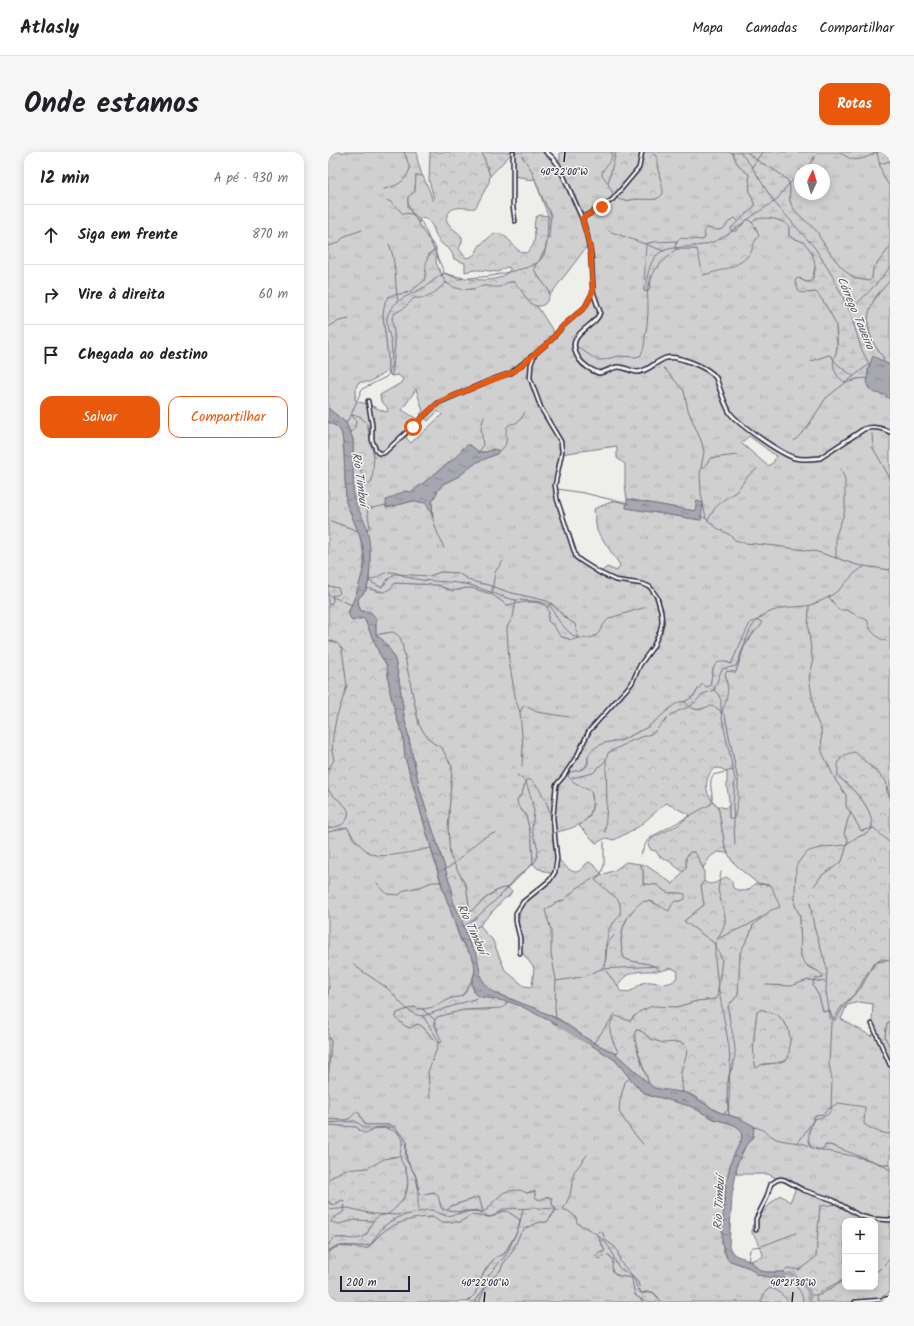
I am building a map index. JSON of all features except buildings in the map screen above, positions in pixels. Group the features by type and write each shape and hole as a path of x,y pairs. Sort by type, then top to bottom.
{"street":[{"path":"513,152 513,207 515,221"},
{"path":"546,152 559,166 582,218 590,247 593,292 599,309 599,316 597,320 580,332 576,340 575,345 578,358 583,364 596,372 602,373 618,367 639,372 668,357 680,359 706,369 714,374 728,409 739,423 753,434 789,456 798,459 820,458 864,429 870,427 882,428 890,432"},
{"path":"582,218 613,199 639,168 642,152"},
{"path":"368,401 373,444 378,453 384,453 438,403 511,373 550,341 563,326 585,307 593,292"},
{"path":"520,953 520,938 516,922 516,913 523,902 550,880 555,872 557,859 552,818 556,785 563,778 577,756 589,731 632,683 640,665 653,647 662,622 657,597 650,587 643,584 615,580 576,557 557,499 557,474 562,452 561,442 541,408 538,396 531,381 530,373 533,356"},
{"path":"872,1024 890,1065"},
{"path":"756,1230 756,1218 766,1199 771,1184 781,1179 803,1190 833,1200 852,1213 873,1219 890,1220"},
{"path":"856,1302 890,1298"}],"green space":[{"path":"328,152 417,152 417,158 422,176 416,175 415,191 408,197 408,207 427,237 436,248 429,254 424,281 410,291 388,297 383,315 388,357 388,371 369,382 360,382 357,384 355,399 357,402 386,412 388,411 387,407 381,401 380,395 401,383 403,379 398,375 391,376 395,341 392,318 394,314 414,298 435,292 446,283 461,289 473,289 484,285 501,286 506,282 513,282 519,286 529,302 537,306 555,334 585,306 591,295 591,271 588,245 550,295 549,291 534,270 548,228 548,216 535,179 527,180 526,178 513,176 512,158 510,155 490,176 482,152 542,152 558,165 560,162 560,152 612,152 611,160 602,171 607,180 625,201 636,199 657,199 661,183 657,157 652,152 732,152 737,163 749,174 750,192 755,206 739,222 735,218 722,229 705,229 705,237 703,240 680,239 669,243 648,243 644,291 650,288 653,275 658,266 676,249 750,253 753,243 757,238 755,226 752,223 759,218 770,218 785,223 789,226 789,236 804,243 810,250 816,262 812,280 808,282 800,278 809,293 816,292 820,296 835,320 837,345 836,355 853,382 856,379 868,378 867,386 870,389 890,399 890,797 884,779 855,752 838,776 856,793 866,806 870,813 872,829 868,833 845,845 816,849 796,875 795,895 795,905 800,916 801,957 808,967 820,972 824,978 815,979 813,986 819,996 823,1011 830,1011 833,1019 842,1006 861,988 873,964 882,959 890,960 890,1022 887,1023 885,1036 890,1048 890,1134 881,1133 870,1129 864,1124 827,1110 824,1114 815,1115 809,1131 811,1147 818,1150 824,1148 824,1145 830,1145 890,1165 890,1292 874,1302 817,1302 816,1299 817,1293 818,1294 842,1280 842,1290 878,1290 878,1218 862,1218 820,1206 816,1258 799,1270 786,1270 784,1272 765,1272 759,1270 750,1261 762,1257 763,1254 758,1241 752,1233 752,1226 771,1203 780,1195 790,1202 796,1188 768,1174 736,1174 737,1164 746,1145 753,1137 741,1119 729,1115 727,1101 729,1074 734,1065 728,1006 738,995 740,953 753,925 771,910 771,885 757,883 732,861 725,847 718,806 725,808 729,806 729,818 735,816 738,781 725,716 722,713 727,684 725,674 727,671 736,672 744,647 756,630 743,638 731,664 727,662 716,664 713,669 710,686 699,688 691,698 680,702 648,727 622,740 604,743 588,757 585,767 581,770 575,771 577,784 591,791 592,795 592,806 590,813 583,822 577,826 553,833 548,806 526,780 522,794 519,796 521,810 526,815 532,841 533,863 508,888 502,888 492,893 470,912 466,886 450,856 448,829 452,767 442,749 433,743 419,725 401,640 396,634 393,633 376,635 376,620 370,611 361,611 358,599 367,588 380,592 390,589 395,583 438,585 448,590 472,588 491,594 507,605 528,602 542,604 547,607 549,611 548,621 554,626 562,637 572,640 577,636 567,619 554,605 547,601 508,592 471,581 458,573 441,572 429,576 388,579 382,587 369,581 370,551 366,526 353,497 353,464 361,471 366,484 351,415 346,423 328,408","holes":["416,389 423,411 420,414 428,421 438,411 442,415 411,443 406,438 417,419 402,410","749,436 776,456 774,462 768,466 741,443","470,445 479,452 486,452 493,449 497,454 477,462 459,476 443,484 432,502 432,515 426,503 413,501 387,508 405,491 412,492 456,457 462,449","617,446 617,458 625,464 625,486 627,499 695,511 697,501 701,520 627,508 627,503 616,500 594,509 597,531 620,565 617,571 607,567 601,572 577,558 556,497 554,485 560,454","860,1002 873,1004 872,1023 876,1031 871,1036 841,1019 847,1005","757,1012 778,1015 788,1028 790,1038 788,1058 779,1062 763,1065 753,1046"]},
{"path":"430,152 482,152 490,176 489,182 477,205 475,208 453,209 447,215 449,225 462,237 462,242 459,249 466,258 475,254 480,245 497,233 506,237 518,250 526,253 533,245 536,217 540,215 548,216 545,251 543,257 534,268 548,289 549,298 545,304 538,306 531,303 520,288 513,282 509,282 499,287 480,286 472,289 462,289 453,287 445,281 442,273 468,279 487,280 496,279 504,275 510,270 510,268 506,267 498,272 477,270 465,272 465,263 454,259 450,250 438,239 431,224 425,219 420,218 419,223 409,208 408,197 415,191 416,175 423,176 430,191 432,200 434,199 429,180"},
{"path":"612,152 652,152 657,157 657,166 663,191 662,195 657,199 637,199 624,201 617,198 602,175 611,159"},
{"path":"732,152 747,152 756,160 778,172 787,180 790,186 790,201 794,209 815,229 833,257 852,277 869,281 872,278 873,269 890,247 890,278 885,287 872,303 868,319 870,335 883,357 883,362 873,357 868,369 868,378 856,379 847,383 838,376 834,370 833,362 837,351 837,333 835,323 822,299 816,292 799,292 795,282 796,279 798,278 806,282 810,282 815,273 815,267 813,256 807,246 803,242 789,236 789,226 782,221 773,219 756,219 752,223 748,219 736,231 731,231 731,228 755,206 750,192 749,174 737,163"},
{"path":"747,152 890,152 890,247 873,269 872,278 869,281 852,277 842,268 814,229 794,209 790,201 790,186 787,180 778,172 756,160"},
{"path":"735,218 739,222 731,228 736,230 748,219 755,226 759,236 751,252 736,265 703,275 697,249 676,249 675,246 680,238 703,240 705,237 705,229 722,229"},
{"path":"677,241 675,246 676,249 654,270 650,279 649,291 645,292 646,244 653,242"},
{"path":"436,248 436,262 446,283 432,295 414,298 404,308 394,314 392,318 395,341 391,376 388,371 388,357 383,315 385,302 388,297 407,293 424,281 427,260"},
{"path":"890,279 890,365 883,362 882,355 875,346 868,326 868,318 873,303"},
{"path":"351,415 360,416 367,424 374,457 372,482 370,484 364,483 361,470 353,464 353,439 346,423"},
{"path":"328,422 336,426 342,434 346,502 358,531 328,520"},
{"path":"328,520 358,531 363,554 364,568 348,613 364,618 379,653 387,666 390,692 403,736 405,757 431,848 401,854 384,856 377,855 368,852 358,842 347,827 328,831 328,604 331,604 333,600 332,595 338,588 328,586"},
{"path":"441,572 458,573 471,581 508,592 547,601 551,604 547,607 533,602 507,605 491,594 472,588 453,591 438,585 395,583 390,589 384,592 367,588 369,581 382,587 392,575 396,574 429,576"},
{"path":"328,586 338,588 340,593 337,595 332,595 333,600 331,604 328,604"},
{"path":"551,604 567,619 575,624 578,638 572,640 560,636 554,626 548,621 549,612 547,607"},
{"path":"758,620 762,622 761,626 751,635 744,646 736,672 727,671 725,674 727,694 722,713 717,708 712,706 701,709 691,707 685,702 694,696 702,684 706,687 710,686 716,664 724,662 731,664 749,625"},
{"path":"392,632 399,636 402,643 419,725 433,743 442,748 452,767 448,829 450,856 466,886 469,910 470,912 498,890 508,888 512,891 509,896 504,899 480,925 466,933 453,901 452,890 420,790 404,716 395,660 392,653 376,635"},
{"path":"680,702 685,702 697,710 703,709 707,706 713,706 720,710 725,716 738,781 738,799 735,816 733,819 729,818 727,773 722,769 714,769 707,780 706,785 711,799 718,806 725,847 728,853 717,852 710,857 703,868 695,852 690,852 686,857 686,868 683,872 669,861 659,856 656,851 651,850 648,844 652,838 678,825 690,815 666,803 638,827 614,840 606,838 596,843 579,826 589,817 593,800 591,791 575,783 568,776 570,772 585,768 588,764 588,757 591,751 596,747 604,743 622,740 648,727 674,705"},
{"path":"855,752 886,781 887,792 890,797 890,960 882,959 873,964 861,988 842,1006 833,1020 830,1011 823,1011 819,996 813,986 815,979 824,978 822,974 809,967 801,957 800,916 795,905 796,867 803,856 809,851 824,847 845,845 868,833 872,829 870,813 866,806 856,793 838,776 840,759 845,755"},
{"path":"526,780 531,780 539,789 549,809 552,821 557,868 552,874 537,868 533,863 532,841 526,815 518,806 517,800 522,794"},
{"path":"347,827 354,840 387,855 431,848 441,884 460,939 474,962 475,971 473,977 461,996 451,998 441,1005 431,1008 422,1009 414,1007 397,1013 396,1017 409,1028 417,1024 421,1025 434,1040 438,1030 434,1021 437,1017 463,1010 487,1010 506,1005 506,1001 521,1006 550,1021 610,1056 619,1064 641,1091 650,1096 690,1106 714,1119 738,1127 741,1131 742,1138 732,1159 725,1192 722,1239 724,1252 728,1260 750,1268 757,1275 784,1279 791,1282 801,1291 803,1302 661,1302 653,1293 642,1293 640,1291 638,1282 620,1262 618,1253 612,1245 605,1240 603,1233 599,1240 605,1251 597,1254 600,1259 606,1255 611,1257 614,1262 616,1275 632,1278 635,1295 644,1302 479,1302 488,1282 500,1271 503,1264 512,1252 520,1234 526,1228 540,1222 547,1222 555,1212 555,1207 547,1196 542,1200 537,1199 532,1191 527,1193 503,1193 489,1208 483,1212 479,1197 451,1206 447,1211 442,1209 437,1194 434,1192 420,1195 415,1175 406,1158 406,1141 391,1125 365,1125 359,1113 346,1120 328,1120 328,1081 331,1041 328,1037 328,831"},
{"path":"690,852 695,852 704,870 704,881 701,885 704,905 684,921 713,942 719,952 722,960 717,999 697,1001 677,1007 665,1007 634,1016 630,1021 616,1017 612,1039 618,1052 616,1054 589,1040 559,1019 490,990 481,978 475,952 466,933 480,925 486,934 492,939 505,970 524,986 532,987 534,968 518,947 518,924 522,899 523,900 548,881 557,868 555,856 570,870 576,872 589,862 595,866 602,875 600,877 607,889 620,902 620,913 615,922 612,924 606,945 605,970 618,986 620,991 629,992 646,982 666,984 672,982 675,980 678,971 671,968 660,971 652,965 624,958 621,938 624,926 630,914 639,903 648,901 671,907 672,903 675,901 681,901 680,893 668,892 663,890 658,885 643,884 643,870 640,864 647,866 673,884 686,868 686,857"},
{"path":"626,862 640,864 643,870 643,884 658,885 661,889 670,893 685,894 685,899 674,902 669,911 652,902 643,902 630,914 626,920 621,939 624,958 652,965 660,971 642,971 630,974 621,980 618,986 605,970 606,945 609,929 620,915 620,904 616,898 595,880 602,875 615,870"},
{"path":"726,877 731,881 733,888 742,891 749,889 754,884 771,885 780,907 771,910 753,925 740,953 738,995 728,1006 735,1052 727,1085 729,1115 717,1111 696,1097 683,1092 681,1074 687,1049 684,1044 679,1042 663,1043 651,1039 639,1030 636,1030 635,1041 649,1084 616,1054 618,1052 610,1029 612,1020 616,1016 630,1021 639,1012 652,1006 677,1007 697,1001 717,999 722,960 719,952 713,942 684,921 704,905 701,885 704,881 713,884"},
{"path":"472,980 472,987 482,997 506,1001 506,1005 502,1008 463,1010 437,1017 435,1020 422,1009 433,1007 451,998 462,996"},
{"path":"414,1007 417,1009 422,1009 435,1020 434,1024 442,1042 438,1043 435,1041 420,1025 417,1024 410,1028 405,1026 396,1018 397,1013"},
{"path":"761,1009 778,1015 788,1028 790,1038 789,1053 786,1060 777,1063 763,1064 756,1068 754,1040 757,1012"},
{"path":"890,1022 890,1048 885,1037 887,1023"},
{"path":"636,1030 641,1031 651,1039 657,1041 680,1042 685,1045 687,1053 681,1073 683,1092 660,1090 649,1084 634,1036"},
{"path":"328,1037 331,1041 328,1081"},
{"path":"838,1103 865,1107 864,1124 876,1131 890,1134 890,1165 878,1163 830,1145 825,1145 824,1148 818,1150 811,1147 809,1136 814,1118 816,1115 824,1114 827,1110"},
{"path":"357,1112 365,1125 391,1125 396,1127 406,1142 406,1157 416,1177 420,1195 434,1192 439,1198 442,1209 459,1212 483,1212 488,1209 503,1193 508,1191 520,1190 527,1193 535,1191 535,1197 537,1199 548,1197 552,1199 552,1204 556,1209 547,1222 540,1222 526,1228 520,1234 512,1252 503,1264 500,1271 488,1282 479,1302 467,1302 475,1294 484,1272 496,1257 504,1254 517,1232 520,1222 519,1219 507,1211 502,1211 490,1217 471,1215 460,1222 440,1222 433,1217 413,1219 390,1227 377,1237 372,1244 366,1246 338,1247 328,1253 329,1245 335,1238 357,1239 366,1235 374,1220 377,1217 388,1214 392,1211 403,1199 407,1191 407,1173 400,1157 402,1140 396,1132 381,1128 363,1133 357,1127 328,1125 328,1120 348,1119"},
{"path":"328,1125 357,1127 360,1131 369,1132 379,1128 395,1131 399,1134 402,1141 400,1156 390,1157 368,1169 343,1170 328,1181"},
{"path":"400,1156 406,1171 407,1189 399,1205 395,1209 373,1221 355,1220 339,1224 331,1222 333,1218 343,1212 345,1206 344,1201 342,1200 333,1205 328,1201 328,1181 331,1178 343,1170 368,1168 384,1159"},
{"path":"479,1197 483,1212 447,1211 451,1206"},
{"path":"342,1200 344,1201 345,1205 343,1212 333,1218 339,1224 355,1220 373,1221 368,1232 363,1237 357,1239 334,1239 328,1245 328,1201 330,1204 336,1204"},
{"path":"839,1204 862,1218 842,1218 842,1280 817,1294 817,1302 803,1302 800,1291 784,1279 786,1274 784,1272 785,1270 789,1269 799,1270 816,1257 820,1206"},
{"path":"502,1211 507,1211 519,1219 520,1222 517,1232 504,1254 492,1261 484,1272 475,1294 467,1302 328,1302 328,1253 336,1247 372,1244 377,1237 390,1227 413,1219 433,1217 440,1222 460,1222 471,1215 490,1217"},
{"path":"601,1231 605,1240 615,1247 620,1262 638,1282 640,1291 642,1293 654,1293 661,1302 645,1301 638,1297 634,1291 632,1278 617,1275 613,1272 613,1259 609,1255 606,1255 600,1259 596,1256 597,1254 605,1251 597,1233"}],"water":[{"path":"873,356 890,365 890,399 884,395 873,392 868,386 867,376"},
{"path":"328,408 346,423 353,439 353,497 368,531 370,558 369,576 366,590 358,599 359,607 361,611 374,615 376,621 376,635 383,640 395,660 404,716 420,790 452,890 453,901 461,918 470,945 477,955 481,978 490,990 499,995 537,1009 563,1022 589,1040 616,1054 654,1088 687,1093 718,1112 741,1119 754,1126 753,1137 746,1145 737,1164 732,1195 729,1246 733,1253 749,1260 761,1271 784,1272 786,1274 784,1279 757,1275 750,1268 728,1260 722,1244 725,1192 728,1174 732,1159 742,1138 741,1131 738,1127 714,1119 690,1106 650,1096 642,1091 632,1081 615,1060 567,1030 521,1006 482,997 474,993 472,983 475,970 474,960 461,940 442,886 405,757 403,736 390,692 387,666 379,653 364,618 352,621 348,613 357,592 365,563 363,546 346,502 342,434 336,426 328,422"},
{"path":"467,445 470,445 479,452 486,452 493,449 498,450 498,453 477,462 459,476 443,484 432,502 433,517 426,503 413,501 386,508 386,500 405,491 412,492 456,457"},
{"path":"627,499 695,511 697,501 703,503 701,520 626,508"}],"waterway":[{"path":"384,189 400,183 406,177 410,168 404,152"},
{"path":"608,183 616,152"},
{"name":"Córrego Taueira","path":"740,152 752,167 774,202 815,248 833,277 850,312 861,348 870,366"},
{"path":"752,167 762,152"},
{"path":"840,152 845,156 858,160 877,152"},
{"path":"877,152 883,175 890,186"},
{"path":"810,164 816,155"},
{"path":"349,433 355,426 356,420 352,416 352,412 362,389 386,377 390,371 392,360 391,341 387,320 388,314 395,304 425,287 437,277 445,273 458,279 492,276 525,268 534,265 539,261 545,250 549,235 551,215 540,193 532,171 522,156"},
{"path":"880,164 890,161"},
{"path":"775,202 794,180"},
{"path":"387,200 394,204 402,213 414,214 422,223 444,272"},
{"path":"576,346 597,360 618,356 640,356 644,346 647,322 648,274 657,255 667,249 704,245 720,239 774,202"},
{"path":"328,246 338,243 345,236 362,230"},
{"path":"609,231 664,251"},
{"path":"389,244 392,251 398,301"},
{"path":"850,311 880,280 890,267"},
{"path":"328,327 339,321 349,319"},
{"path":"811,361 829,355 837,364 853,376"},
{"path":"794,441 806,429 826,398 868,365"},
{"path":"664,368 684,391 688,410 702,443 704,452 700,473 701,493 706,518"},
{"path":"498,451 506,444 507,427 510,424 519,421 525,412"},
{"path":"478,453 483,446 481,427 484,417"},
{"path":"872,434 873,448 890,478"},
{"path":"701,470 711,458 738,455"},
{"path":"708,520 715,508 726,498 736,492 747,477 757,469"},
{"path":"836,558 836,535 845,507 845,479 841,469"},
{"path":"557,489 584,493 629,504"},
{"path":"366,530 370,527 367,509 387,505"},
{"path":"432,515 444,548"},
{"path":"700,516 730,535 735,540 745,543 818,552 857,565 890,570"},
{"path":"492,592 495,572 503,561"},
{"path":"605,832 607,804 606,760 608,753 631,741 653,733 670,716 691,706 703,694 714,690 721,671 723,669 736,666 750,630 755,622 762,616 783,608 812,605 840,589 854,574 864,567"},
{"path":"369,577 369,580 392,572 409,578 470,585 511,599 542,602 551,607 559,621 577,638 593,637 610,618 646,607"},
{"path":"328,595 352,605"},
{"path":"829,597 839,610 846,610 867,620 869,628 875,635 886,641"},
{"path":"516,600 513,617 507,627 507,630 509,661 516,701 520,712 523,748 522,766"},
{"path":"809,606 808,627 813,663 809,677 815,716 821,729 822,752 836,781 846,795 846,806 861,831 874,828 890,843"},
{"path":"328,640 337,643 342,649 347,686 336,719 333,736 332,751 334,760 328,770"},
{"path":"714,690 721,700 721,713 735,779 733,806 735,845"},
{"path":"520,712 524,705 537,712 569,717"},
{"path":"572,778 593,773 606,760"},
{"path":"640,856 647,841 653,836 711,804 711,778 713,775 733,770"},
{"path":"463,927 477,917 502,894 516,878 534,863 537,858 538,849 532,830 534,812 532,801 526,782 517,775"},
{"path":"328,789 348,810 347,819 344,823 339,826 328,828"},
{"path":"814,886 822,875 842,861 848,839 844,834 851,813"},
{"path":"444,870 483,838 496,833"},
{"path":"556,1019 556,980 551,953 551,930 545,910 564,900 577,888 601,874 604,865 604,842"},
{"path":"721,872 718,890 725,916 725,922 715,944 715,960 729,1047 730,1063 728,1110 723,1114"},
{"path":"377,883 387,894 399,895 405,890 420,887 432,882 442,882"},
{"path":"798,1143 814,1119 827,1115 831,1109 832,1080 829,1064 831,1023 826,991 827,968 814,927 810,902"},
{"path":"719,938 748,925 761,917"},
{"path":"601,969 604,965 608,944 614,936"},
{"path":"831,1023 836,1019 875,964 885,961"},
{"path":"354,965 387,988 407,1009 417,1015 423,1016 480,997"},
{"path":"556,981 582,977 601,969 658,966"},
{"path":"766,985 791,986 808,980 825,982"},
{"path":"328,994 329,986"},
{"path":"593,1044 615,1014"},
{"path":"423,1016 439,1041 428,1072 430,1098"},
{"path":"328,1018 328,1030"},
{"name":"Rio Timbuí","path":"559,1025 587,1042"},
{"path":"630,1078 625,1082 620,1100 619,1112 643,1144"},
{"path":"328,1123 355,1121 365,1128 394,1128 406,1142 406,1160 415,1174 417,1181 418,1210"},
{"path":"753,1127 757,1127 776,1139 805,1144 813,1148 864,1158 890,1170"},
{"path":"563,1210 570,1195 574,1172 587,1155"},
{"path":"328,1210 348,1208 373,1214 400,1215"},
{"path":"328,1251 342,1246 368,1248 382,1228 391,1221 402,1216 427,1210 432,1210 446,1216 477,1210 486,1216 491,1217 503,1209 537,1208 554,1209 558,1211 567,1210 576,1217 577,1223 592,1231 609,1246 618,1266 621,1270 631,1275 639,1292 653,1292 661,1302"},
{"path":"475,1302 483,1290 487,1277 506,1255 519,1227 523,1209"},
{"path":"748,1261 750,1250 753,1247 762,1246 796,1233"},
{"path":"878,1271 890,1259"},
{"name":"Rio Timbuí","path":"780,1276 789,1274 793,1275 807,1288 810,1302"},
{"path":"809,1295 820,1295 842,1282"},
{"path":"761,1302 767,1290 770,1289 779,1292 789,1302"}],"route":[{"path":"413,427 433,407 443,400 515,371 550,341 563,326 585,307 593,292 590,247 582,218 602,207"}]}
